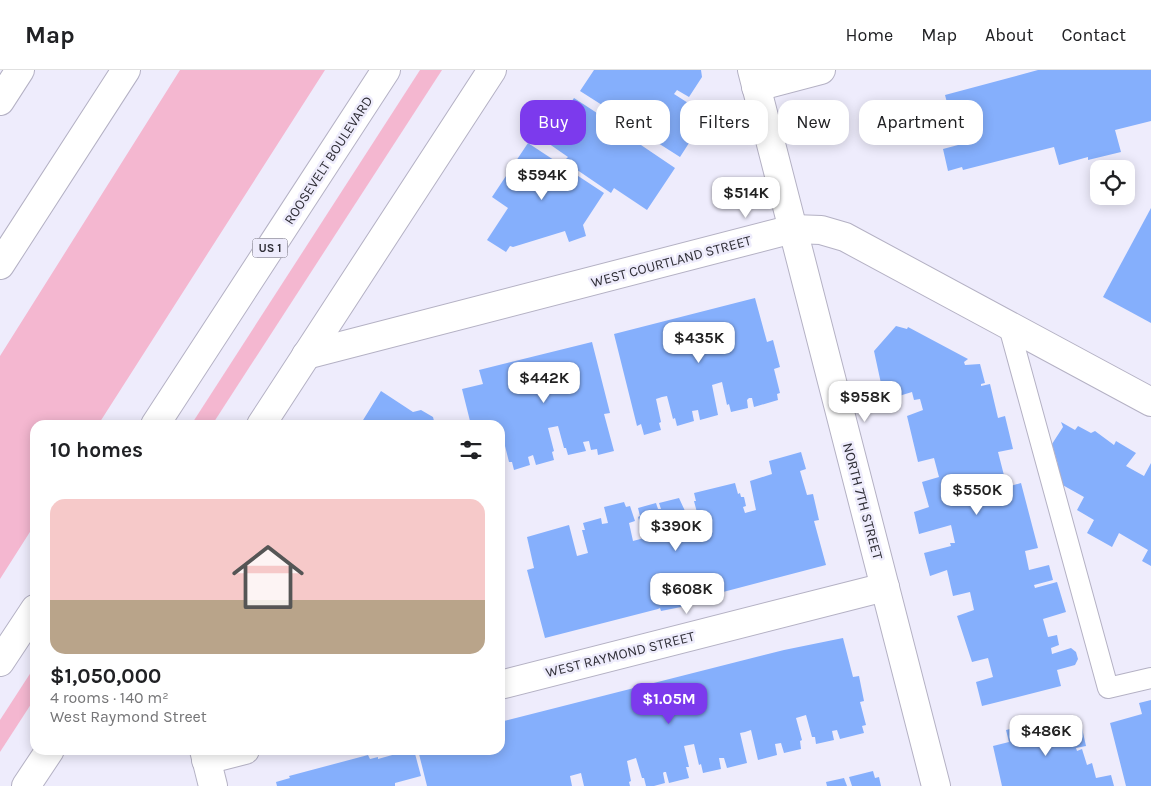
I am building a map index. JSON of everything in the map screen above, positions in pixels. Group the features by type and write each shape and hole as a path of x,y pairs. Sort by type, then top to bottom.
{"main road":[{"path":"0,101 20,70"},
{"path":"0,265 126,70"},
{"name":"ROOSEVELT BOULEVARD","path":"158,420 386,70"},
{"path":"264,420 492,70"},
{"path":"754,78 821,70"},
{"name":"NORTH 7TH STREET","path":"754,78 936,786"},
{"name":"WEST COURTLAND STREET","path":"306,355 793,229 821,230 845,238 1008,323 1151,402"},
{"name":"WEST RAYMOND STREET","path":"505,684 885,587"},
{"path":"0,662 30,617"},
{"path":"26,786 47,755"},
{"path":"208,765 233,755"}],"lane":[{"path":"1008,323 1108,688 1151,678"}],"shaded area":[{"path":"180,70 325,70 101,420 30,420 30,532 0,579 0,356"},
{"path":"420,70 442,70 215,420 194,420"},
{"path":"30,674 30,706 0,752 0,720"}],"building":[{"path":"594,70 701,70 702,77 689,97 677,90 674,94 683,100 680,100 680,145 688,145 680,157 661,145 670,145 670,100 596,101 580,91"},
{"path":"1038,70 1151,70 1151,121 1115,130 1121,152 1088,160 1088,157 1059,165 1054,147 963,170 962,167 948,171 943,149 958,145 983,145 983,100 946,100 945,95"},
{"path":"586,106 596,112 596,145 641,145 675,168 647,210 614,188 611,193 564,161 568,157 551,145 586,145"},
{"path":"527,145 531,145 604,193 583,225 586,236 569,242 565,231 513,247 510,246 506,252 487,240 508,208 492,197"},
{"path":"1151,208 1151,323 1103,297"},
{"path":"755,298 767,342 773,340 780,367 774,369 780,393 777,394 778,400 754,407 752,398 749,398 747,400 748,408 731,412 729,404 727,405 722,382 712,385 718,415 700,420 698,410 692,411 694,421 677,426 675,418 673,419 667,396 662,397 656,399 661,430 644,435 641,424 637,426 614,334"},
{"path":"896,326 907,329 908,327 968,359 964,362 965,365 980,364 985,383 981,384 981,386 990,384 998,418 1005,416 1013,449 998,452 1007,487 1021,483 1038,548 1025,551 1029,570 1049,565 1053,580 1034,585 1035,588 1057,582 1066,612 1043,619 1048,637 1057,635 1059,645 1051,648 1052,654 1071,648 1076,652 1078,659 1075,665 1057,670 1061,686 982,706 976,682 993,677 988,658 972,662 957,616 974,610 970,592 953,596 947,570 930,576 924,553 951,546 950,543 955,543 951,525 919,534 914,512 929,507 922,482 939,477 934,458 918,462 907,416 923,410 920,399 914,400 912,392 899,396 900,399 885,402 874,351"},
{"path":"592,342 610,413 604,414 614,451 598,455 597,449 591,450 589,441 583,442 586,451 568,455 558,426 548,428 554,451 552,452 554,460 536,465 533,455 528,457 530,465 514,470 512,462 509,462 505,446 505,420 470,420 462,389 483,384 479,370"},
{"path":"381,391 413,412 421,410 433,417 434,420 363,420"},
{"path":"1061,422 1075,430 1078,426 1091,433 1095,431 1114,445 1116,441 1136,453 1126,466 1144,476 1151,463 1151,566 1142,561 1148,550 1119,533 1112,547 1087,533 1094,520 1077,510 1084,497 1059,483 1055,470 1058,465 1052,444 1063,427"},
{"path":"801,452 806,469 800,471 807,495 813,494 819,520 814,521 826,565 685,602 686,606 661,611 660,608 545,638 527,570 534,568 527,537 569,525 577,556 588,553 582,530 585,530 583,523 601,518 602,524 608,523 604,507 624,502 626,507 630,506 635,521 629,523 633,541 644,538 638,517 640,516 638,508 656,503 658,509 661,509 659,503 679,498 685,511 688,510 690,526 694,526 700,524 694,501 696,501 694,493 735,483 738,494 740,493 741,497 744,497 746,506 743,507 745,513 756,510 750,481 772,474 769,461"},
{"path":"843,638 853,677 859,676 864,701 860,702 866,725 862,726 864,733 840,739 837,730 832,731 834,740 816,744 806,715 796,718 802,740 800,741 801,749 784,753 781,743 775,744 777,755 758,760 751,730 740,733 747,763 727,768 724,758 719,758 721,769 703,773 694,744 684,746 689,767 686,767 689,778 669,783 666,772 664,772 665,783 654,786 646,786 636,758 627,761 631,781 629,782 630,786 584,786 581,773 570,776 572,786 427,786 419,755 505,755 505,721 784,650"},
{"path":"1151,700 1151,786 1126,786 1110,723 1142,714 1139,703"},
{"path":"1067,715 1071,731 1082,728 1086,746 1076,748 1077,751 1082,749 1087,765 1092,763 1096,778 1111,775 1114,786 1002,786 993,746 1009,742 1006,730"},
{"path":"368,755 370,759 378,757 378,759 392,755 415,755 421,776 395,783 395,786 277,786 276,782 290,778 289,776"},
{"path":"873,771 875,778 879,777 881,786 852,786 849,777"},
{"path":"844,778 847,786 827,786 826,782"}]}
